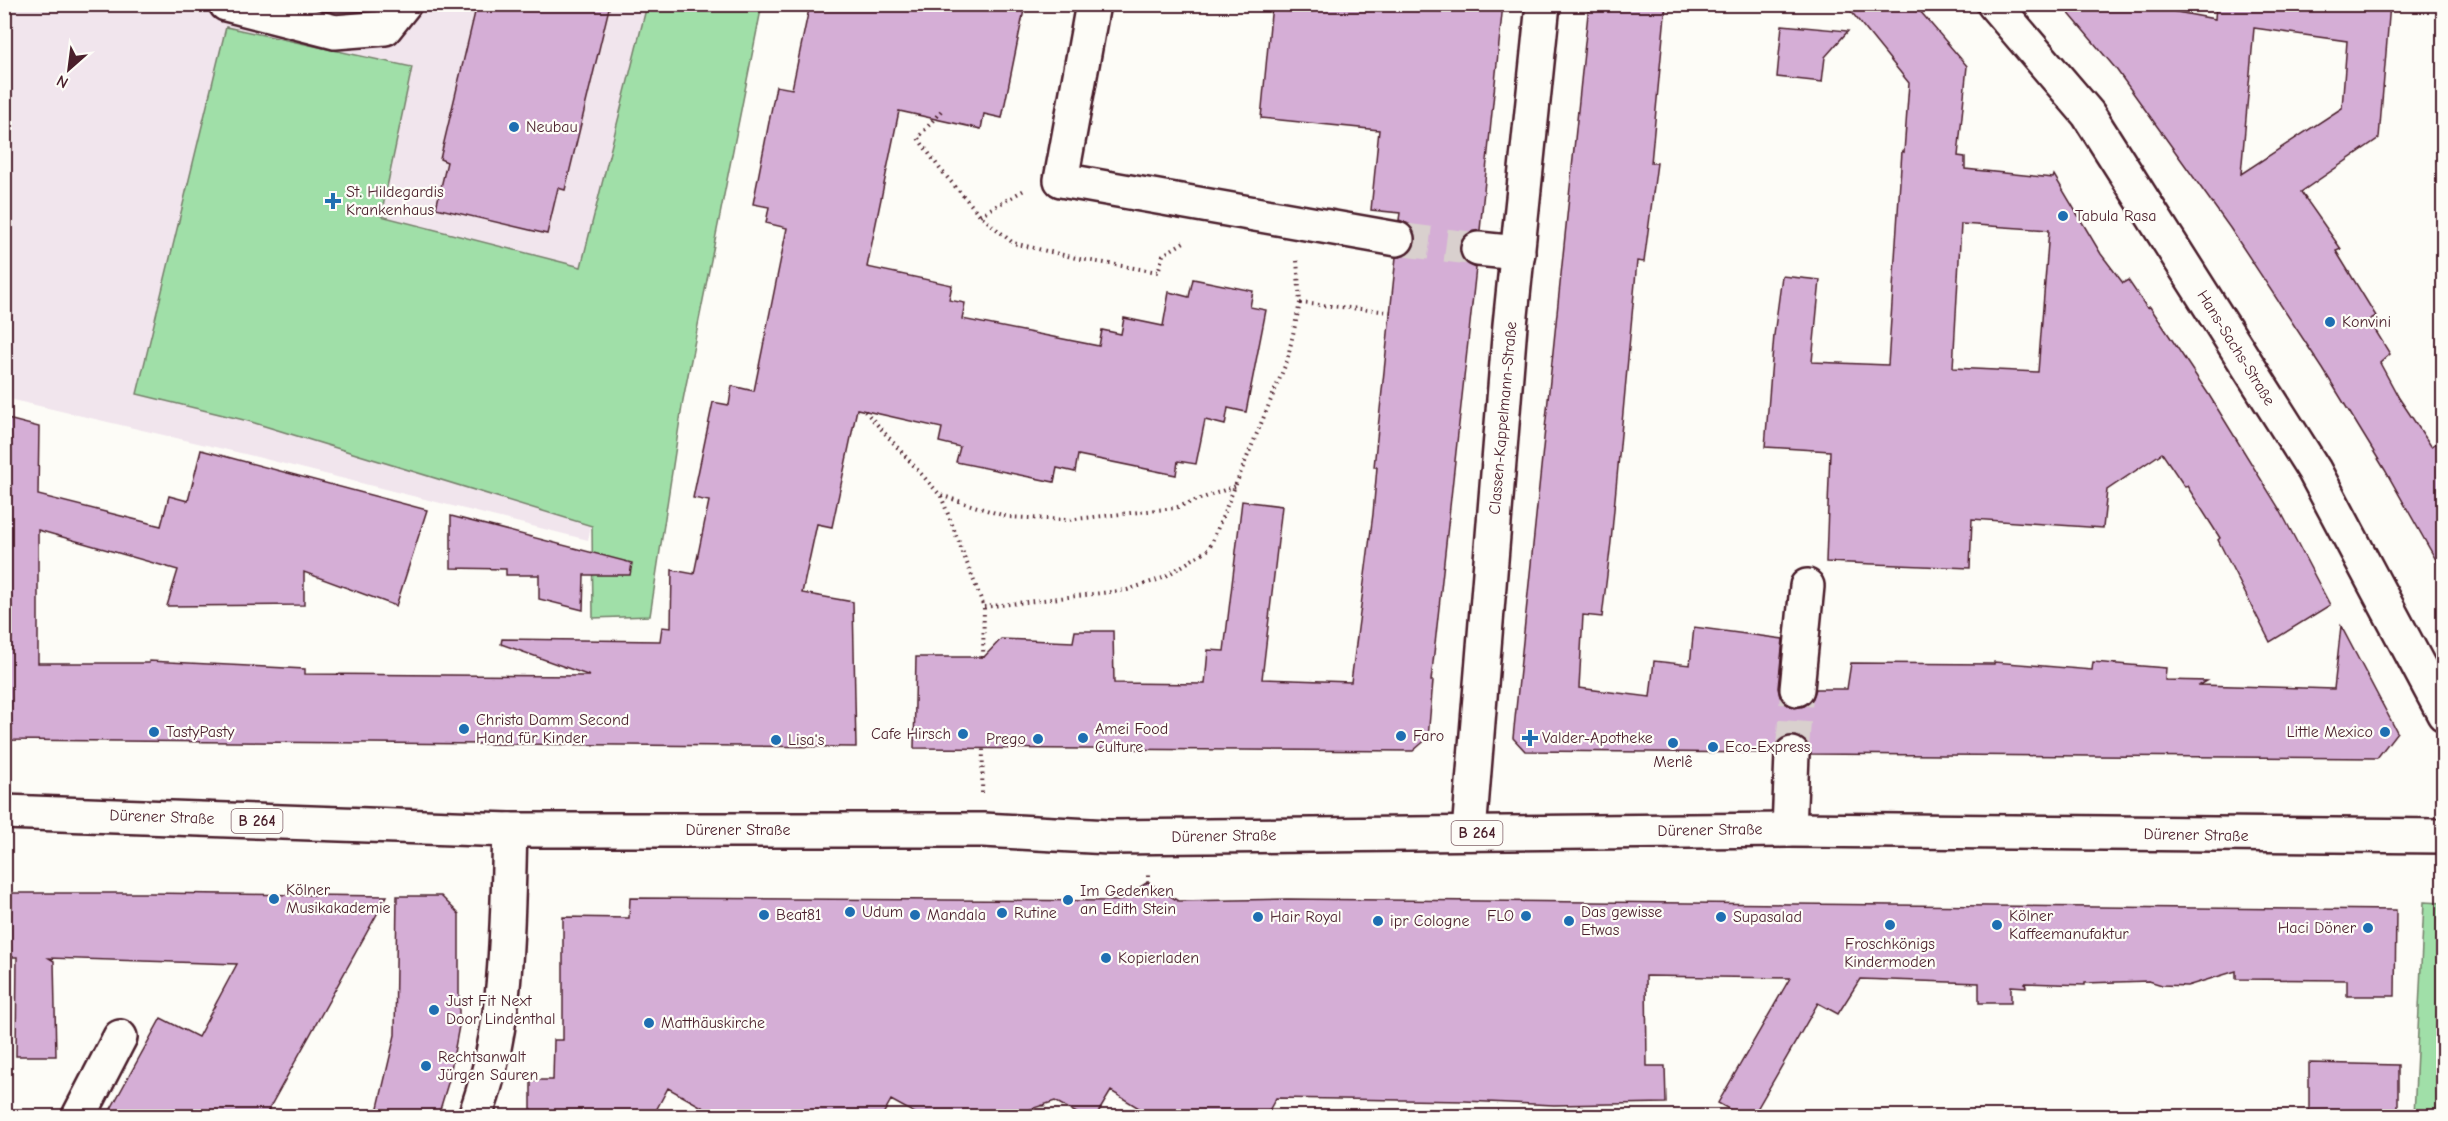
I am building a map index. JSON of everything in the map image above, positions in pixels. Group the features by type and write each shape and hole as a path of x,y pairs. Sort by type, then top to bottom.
{"main road":[{"path":"226,4 335,32 385,28 404,4"},
{"path":"1093,4 1061,180 1397,239"},
{"name":"Classen-Kappelmann-Straße","path":"1469,833 1518,253 1543,4"},
{"name":"Hans-Sachs-Straße","path":"1994,4 2088,114 2314,470 2442,705"},
{"path":"1478,249 1518,253"},
{"path":"1797,689 1807,586"},
{"path":"1789,830 1792,754"},
{"name":"Dürener Straße","path":"4,812 510,830 983,830 1109,837 1789,830 2444,836"},
{"path":"475,1116 486,1088 504,990 510,830"},
{"path":"79,1116 120,1037"}],"path":[{"path":"941,111 918,138 940,169 980,215 1013,243 1132,269 1158,272 1163,255 1185,242 1196,243"},
{"path":"980,215 1046,177 1061,180"},
{"path":"984,607 1127,590 1163,578 1209,549 1287,361 1300,303 1297,261 1307,223"},
{"path":"1286,259 1297,261"},
{"path":"1300,303 1391,312"},
{"path":"865,411 940,495 984,607 983,658"},
{"path":"940,495 1008,517 1067,520 1175,508 1237,485"},
{"path":"1148,882 1148,901"},
{"path":"1044,1105 1045,1116"}],"shaded area":[{"name":"St. Hildegardis Krankenhaus","path":"5,5 705,5 588,540 249,455 5,398"}],"green space":[{"path":"647,5 762,5 683,400 650,616 593,618 592,526 248,421 137,394 226,27 412,67 381,216 581,267"},
{"path":"2424,902 2443,903 2443,1116 2414,1116"}],"building":[{"name":"Neubau","path":"477,4 610,4 565,190 558,188 547,234 436,208 447,162 440,159"},
{"path":"810,4 997,4 1024,10 1002,118 984,114 981,129 899,111 867,267 952,285 949,300 965,303 962,319 1099,346 1102,330 1121,334 1124,318 1163,326 1169,292 1189,297 1193,279 1253,291 1250,307 1266,310 1246,412 1228,408 1225,425 1205,420 1196,464 1178,461 1176,475 1078,455 1075,472 1057,468 1054,482 956,462 960,447 939,442 942,428 857,409 832,527 817,524 802,593 853,602 856,747 4,740 4,418 39,427 38,495 161,526 169,496 188,501 201,450 427,510 396,606 304,572 304,605 167,606 178,570 38,530 38,663 149,663 149,661 305,669 305,674 590,676 501,644 502,639 660,641 662,627 671,628 672,570 694,574 709,501 693,498 713,402 729,405 732,386 754,391 787,228 766,223 769,207 753,204 776,86 792,89"},
{"path":"1272,4 1354,4 1421,11 1422,4 1503,4 1480,230 1470,232 1463,238 1459,247 1461,257 1476,268 1431,681 1433,681 1428,738 1413,751 914,748 916,657 984,657 1001,639 1073,642 1075,631 1113,631 1114,683 1205,684 1208,650 1224,651 1242,501 1282,506 1262,679 1351,682 1373,514 1377,467 1374,467 1396,257 1404,256 1412,251 1415,233 1409,224 1399,220 1400,213 1371,210 1379,130 1261,118"},
{"path":"1589,4 1666,4 1651,163 1657,163 1644,262 1637,261 1602,617 1583,615 1579,688 1650,697 1654,661 1690,665 1694,627 1783,639 1778,688 1780,697 1786,704 1795,708 1804,706 1812,700 1816,689 1847,689 1851,663 1994,664 1994,662 2092,670 2093,662 2166,668 2165,680 2207,681 2200,685 2334,689 2341,626 2397,732 2377,758 1811,754 1809,746 1802,739 1792,735 1783,738 1773,753 1525,751 1513,738"},
{"path":"1845,4 1914,4 1967,66 1958,156 1965,157 1965,169 2053,178 2054,175 2101,254 2123,283 2128,280 2147,308 2150,307 2209,395 2280,510 2330,605 2270,642 2218,540 2220,538 2187,486 2185,487 2162,453 2107,490 2103,528 1972,519 1970,568 1826,562 1830,451 1765,447 1774,335 1782,276 1820,280 1812,362 1888,365 1902,151 1904,152 1909,83","holes":["1961,224 2049,230 2038,372 1953,368"]},
{"path":"2061,4 2134,4 2215,19 2216,4 2390,4 2379,138 2301,192 2341,249 2336,251 2376,316 2369,320 2390,354 2380,363 2399,398 2431,446 2444,440 2444,574 2385,470 2323,369 2230,228 2116,69","holes":["2254,28 2347,41 2342,108 2241,174"]},
{"path":"1782,25 1848,31 1825,57 1822,82 1777,77"},
{"path":"451,516 632,563 630,575 584,575 583,610 539,599 539,575 506,575 506,569 451,568"},
{"path":"1148,882 1178,901 1287,899 2396,910 2395,996 2347,996 2347,980 2236,979 2236,971 2187,986 2162,985 2149,981 2085,983 2085,985 2025,983 2026,987 2011,986 2011,1003 1979,1003 1979,983 1860,979 1838,1014 1818,1003 1753,1116 1741,1116 1718,1103 1790,978 1646,976 1647,1066 1665,1066 1666,1103 1554,1105 1276,1098 1266,1116 1152,1116 1111,1091 1096,1116 1082,1116 1055,1101 1028,1110 1025,1116 920,1116 891,1100 882,1116 718,1116 668,1088 653,1116 531,1116 531,1080 553,1080 554,1040 563,1040 563,917 629,918 630,898 1119,901"},
{"path":"4,893 387,896 265,1116 107,1116 161,1018 198,1037 237,964 49,958 54,961 56,1056 16,1056 17,957 4,957"},
{"path":"397,896 441,896 459,914 459,1026 449,1080 438,1116 376,1116 395,1035"},
{"path":"2309,1063 2398,1065 2398,1116 2309,1116"}],"tunnel":[{"path":"1397,239 1478,249"},
{"path":"1792,754 1797,689"}],"place":[{"name":"Neubau","path":"514,127"},
{"name":"St. Hildegardis Krankenhaus","path":"333,201"},
{"name":"Tabula Rasa","path":"2063,216"},
{"name":"Konvini","path":"2330,322"},
{"name":"Christa Damm Second Hand für Kinder","path":"464,729"},
{"name":"TastyPasty","path":"154,732"},
{"name":"Little Mexico","path":"2385,732"},
{"name":"Cafe Hirsch","path":"963,734"},
{"name":"Faro","path":"1401,736"},
{"name":"Amei Food Culture","path":"1083,738"},
{"name":"Valder-Apotheke","path":"1530,738"},
{"name":"Prego","path":"1038,739"},
{"name":"Lisa's","path":"776,740"},
{"name":"Merlê","path":"1673,743"},
{"name":"Eco-Express","path":"1713,747"},
{"name":"Kölner Musikakademie","path":"274,899"},
{"name":"Im Gedenken an Edith Stein","path":"1068,900"},
{"name":"Udum","path":"850,912"},
{"name":"Rutine","path":"1002,913"},
{"name":"Beat81","path":"764,915"},
{"name":"Mandala","path":"915,915"},
{"name":"FLO","path":"1526,916"},
{"name":"Hair Royal","path":"1258,917"},
{"name":"Supasalad","path":"1721,917"},
{"name":"ipr Cologne","path":"1378,921"},
{"name":"Das gewisse Etwas","path":"1569,921"},
{"name":"Froschkönigs Kindermoden","path":"1890,925"},
{"name":"Kölner Kaffeemanufaktur","path":"1997,925"},
{"name":"Haci Döner","path":"2368,928"},
{"name":"Kopierladen","path":"1106,958"},
{"name":"Just Fit Next Door Lindenthal","path":"434,1010"},
{"name":"Matthäuskirche","path":"649,1023"},
{"name":"Rechtsanwalt Jürgen Sauren","path":"426,1066"}]}
